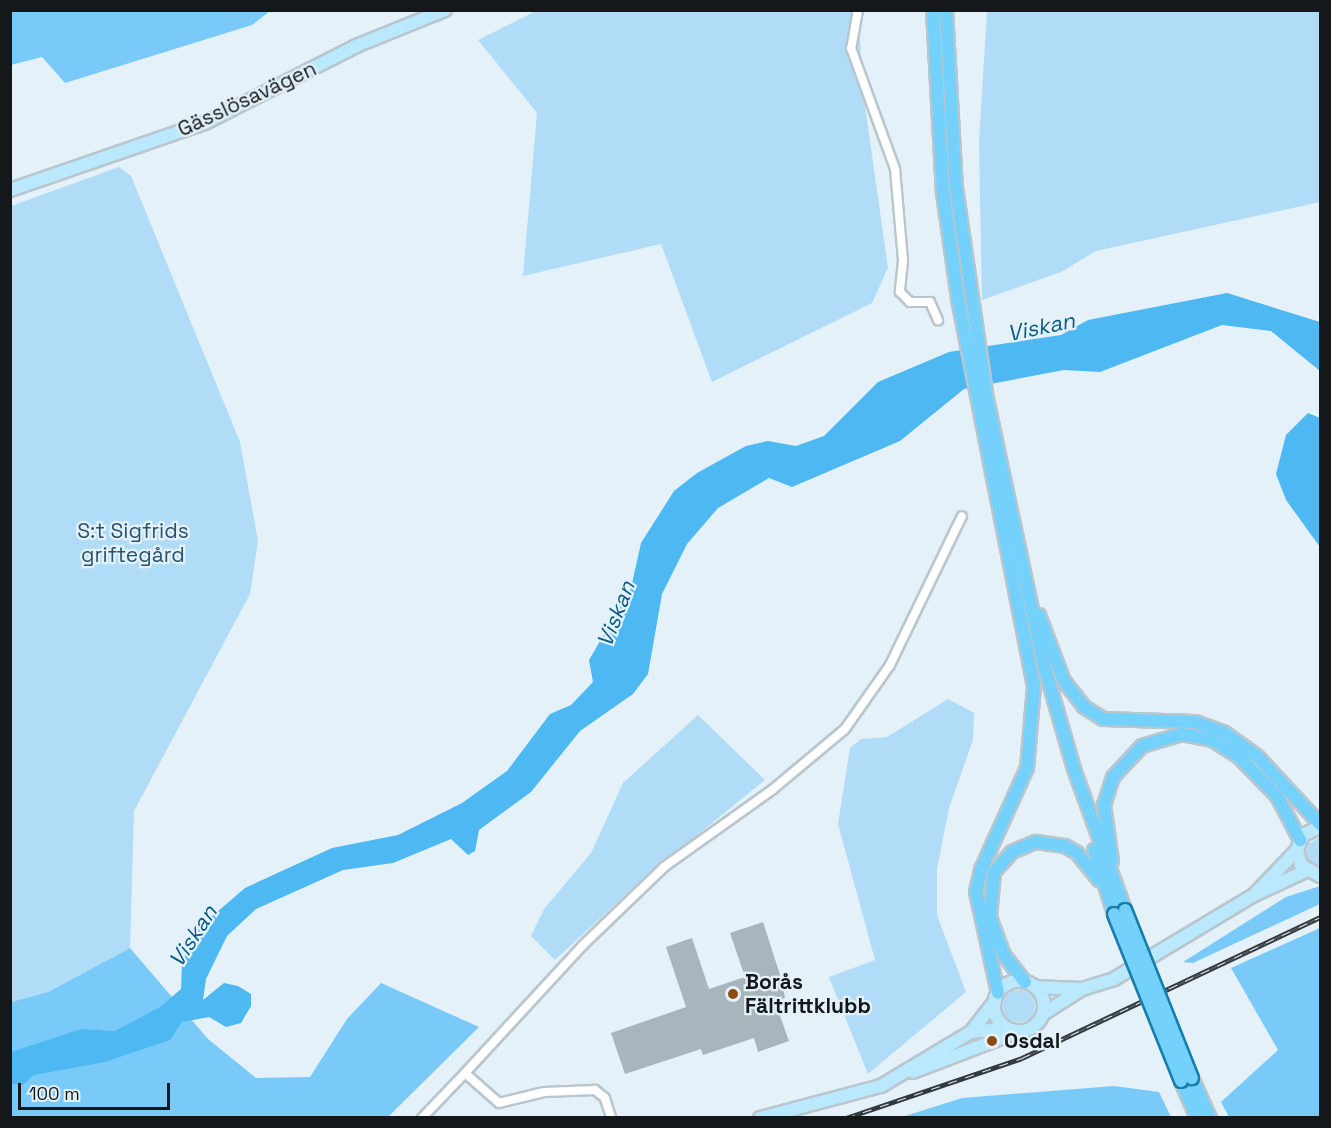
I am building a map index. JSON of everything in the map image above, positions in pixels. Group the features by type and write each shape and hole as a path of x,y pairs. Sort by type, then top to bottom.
{"main road":[{"name":"Gässlösavägen","path":"10,190 205,123 356,46 445,10"},
{"path":"933,10 943,193 981,399 1020,591 1034,687 1031,745 1021,786 981,870 976,892 997,997 997,1016 1007,1028"},
{"path":"946,10 952,143 963,297"},
{"path":"1020,591 1064,681 1084,706 1103,719 1195,722 1219,730 1257,756 1320,826 1298,845 1254,895"},
{"path":"1020,591 1104,886"},
{"path":"1020,591 1074,769 1120,897"},
{"path":"1120,912 1120,897 1106,829 1107,790 1121,764 1154,740 1196,735 1226,747 1277,796 1298,845 1306,871"},
{"path":"1043,1014 1044,1001 1004,955 990,917 990,886 1002,862 1036,842 1065,846 1086,862 1120,912 1186,1079 1197,1118"},
{"path":"760,1118 847,1097 1035,1026 1043,1014 1082,989 1114,979 1254,895 1306,871 1320,876"},
{"path":"976,1032 997,997 1008,984 1082,989"},
{"path":"909,1073 976,1032 1007,1028 1020,1031"},
{"path":"1186,1079 1210,1118"}],"street":[{"path":"858,10 851,48 895,169 903,261 900,292 910,302 930,302 938,320"},
{"path":"422,1118 583,945 664,867 772,790 845,729 890,665 962,516"},
{"path":"465,1074 499,1103 544,1092 595,1090 605,1098 611,1117"}],"green space":[{"path":"536,11 859,11 862,85 888,268 872,303 712,382 661,244 523,276 537,113 478,40"},
{"path":"987,11 1320,11 1320,202 1096,251 1061,272 982,300 979,141"},
{"name":"S:t Sigfrids griftegård","path":"119,167 131,176 240,442 258,541 250,594 134,811 130,948 48,992 11,1002 11,206"},
{"path":"948,699 974,713 973,740 949,808 937,869 937,915 966,992 868,1074 829,977 875,960 838,824 850,748 861,739 887,737"},
{"path":"698,715 765,780 638,883 555,960 531,936 544,909 591,853 623,783"},
{"path":"1320,837 1320,868 1309,863 1306,854 1308,844"},
{"path":"1019,990 1030,995 1035,1006 1030,1017 1019,1022 1008,1017 1003,1006 1008,995"}],"shaded area":[{"path":"11,10 270,11 252,25 65,83 42,57 11,65"},
{"path":"1320,886 1320,904 1193,963 1183,962 1286,897"},
{"path":"1320,928 1320,1117 1229,1117 1221,1102 1278,1050 1231,968"},
{"path":"130,948 208,1039 256,1078 310,1077 347,1019 381,983 479,1027 388,1117 11,1118 11,1002 48,992"},
{"path":"1114,1086 1159,1092 1171,1117 902,1117 962,1098"}],"water":[{"name":"Viskan","path":"1227,293 1320,322 1320,371 1271,331 1222,325 1100,372 1064,370 964,389 900,441 792,487 769,478 718,508 687,544 662,594 648,674 633,694 580,731 531,792 479,830 475,851 468,855 451,839 393,863 343,870 256,909 227,936 206,979 203,1000 224,983 238,986 251,994 251,1006 241,1023 226,1027 209,1017 182,1022 170,1040 105,1062 34,1075 23,1085 11,1084 11,1052 81,1029 115,1031 160,1007 181,989 182,962 195,931 245,888 332,848 398,835 462,803 507,771 550,714 571,705 593,682 589,660 631,588 641,543 674,491 697,473 746,446 768,441 796,446 824,436 878,382 949,352 1061,335 1088,320"},
{"path":"1308,413 1320,418 1320,547 1286,500 1276,474 1286,435"}],"building":[{"name":"Borås Fältrittklubb","path":"763,922 782,981 785,998 775,1002 789,1041 758,1052 754,1038 703,1055 701,1049 625,1074 611,1033 686,1007 666,947 692,938 709,989 745,977 730,933"}],"railway":[{"path":"846,1118 1022,1058 1320,917"}],"place":[{"name":"Borås Fältrittklubb","path":"733,994"},
{"name":"Osdal","path":"992,1041"}]}
